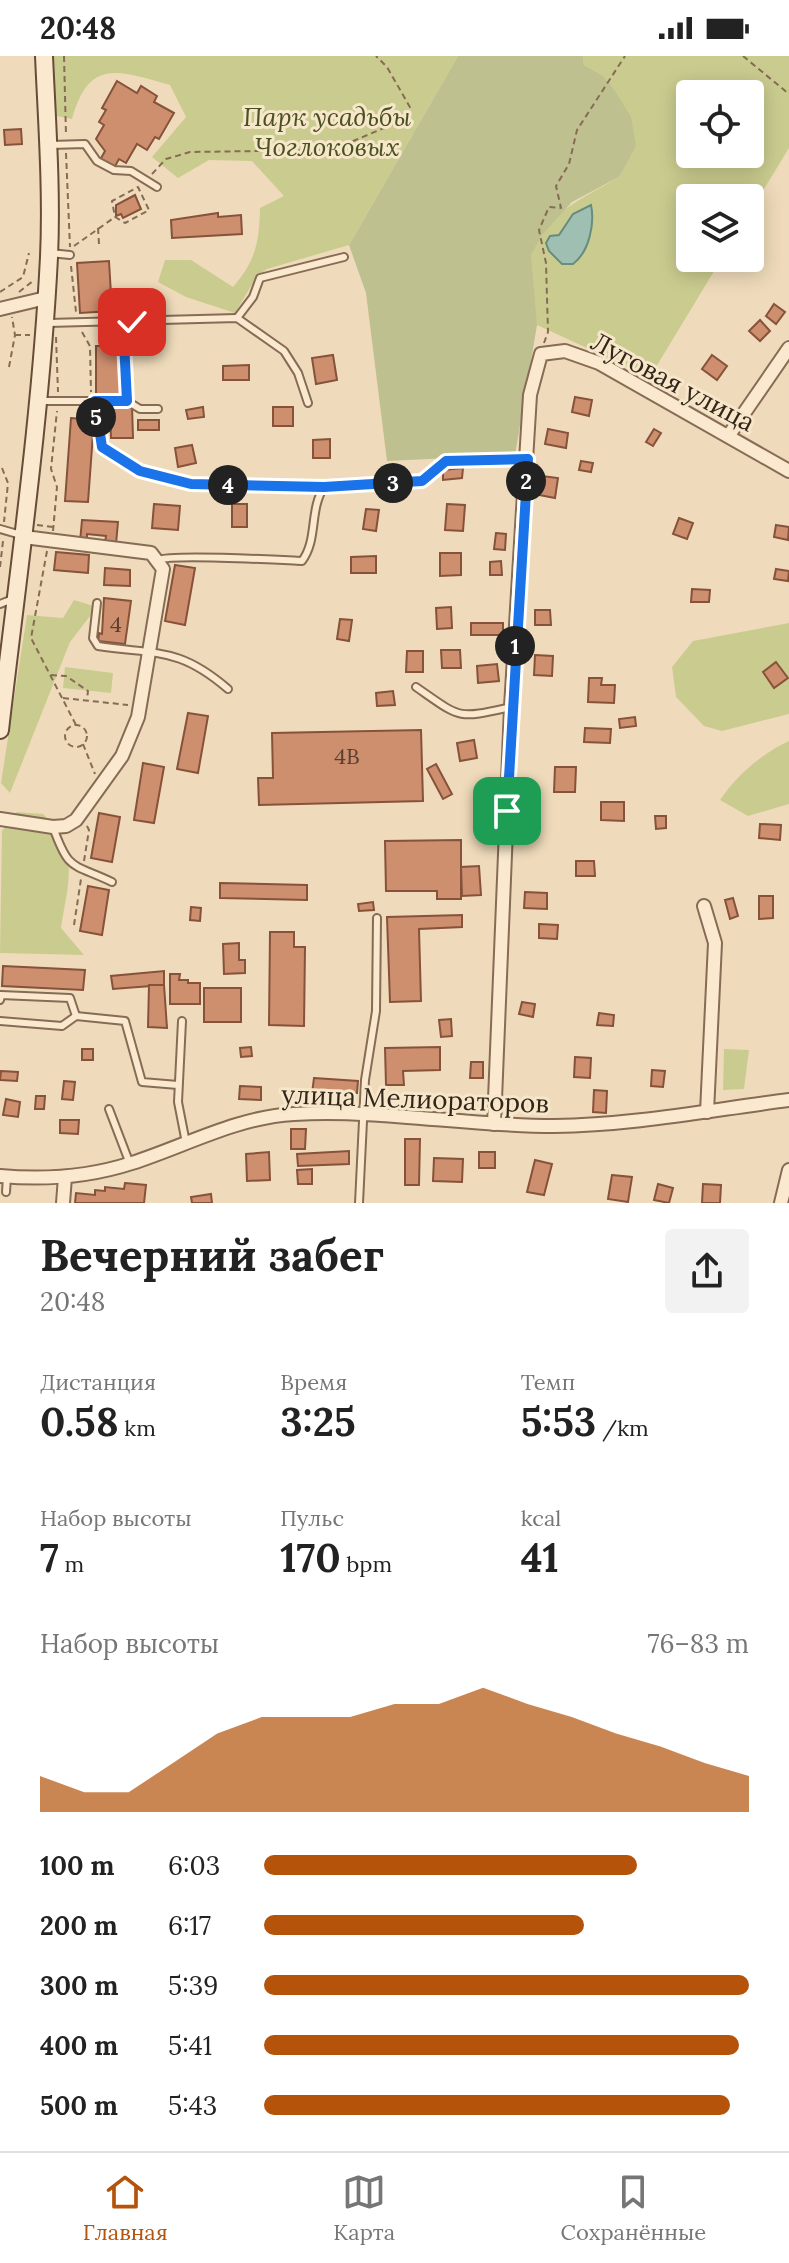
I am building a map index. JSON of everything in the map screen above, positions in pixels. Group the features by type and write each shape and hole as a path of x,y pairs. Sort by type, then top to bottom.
{"main road":[{"path":"1,718 24,537 44,329 48,260 44,56"}],"street":[{"path":"6,305 46,298"},
{"path":"729,435 789,348"},
{"name":"Луговая улица","path":"541,354 565,351 599,363 789,471"},
{"path":"494,1124 511,707 530,395 541,354"},
{"path":"0,819 66,826 76,820 122,756 140,706 163,569 151,553 24,537"},
{"path":"704,906 715,943 707,1112"},
{"name":"улица Мелиораторов","path":"4,1176 65,1177 130,1164 268,1117 365,1114 494,1124 617,1124 788,1101"},
{"path":"781,1203 789,1170"},
{"path":"63,1203 65,1177"}],"lane":[{"path":"47,145 85,144 97,161 114,170 131,171 157,187"},
{"path":"48,260 70,252"},
{"path":"237,318 253,297 260,278 344,257"},
{"path":"44,329 76,322 237,318 284,351 298,373 308,403"},
{"path":"123,322 127,401"},
{"path":"37,401 127,401 140,409 158,409"},
{"path":"94,401 102,447 140,471 191,484 324,487 422,481 446,461 528,459"},
{"path":"159,560 168,555 207,560 302,561 309,551 315,501 324,487"},
{"path":"2,529 24,537"},
{"path":"0,604 17,597"},
{"path":"97,603 94,643 150,654 177,654 203,667 228,689"},
{"path":"416,687 452,712 467,717 511,707"},
{"path":"53,827 63,857 71,865 112,882"},
{"path":"359,1203 365,1080 376,1011 377,918"},
{"path":"0,1000 1,995 70,998 76,1016"},
{"path":"0,1021 62,1026 76,1016 125,1021 142,1082 178,1085"},
{"path":"182,1021 178,1085 186,1143"},
{"path":"109,1109 130,1164"},
{"path":"4,1176 6,1192"}],"path":[{"path":"64,56 71,266 75,272 76,322 90,346 94,401"},
{"path":"145,181 166,159 190,152 332,150 405,119 411,109 376,56"},
{"path":"541,354 548,332 546,263 539,230 549,207 561,208 556,186 569,164 577,130 625,56"},
{"path":"743,56 789,94"},
{"path":"138,187 149,210 125,223 115,217 112,201 138,187"},
{"path":"70,252 98,227 115,217"},
{"path":"98,227 99,244"},
{"path":"0,292 23,277 29,253"},
{"path":"6,305 31,284 37,266 48,260 71,266"},
{"path":"6,290 6,305 15,335 9,367"},
{"path":"15,335 44,329 58,337 58,403 51,469 57,487 50,542 31,638 76,725 87,733 83,744 100,787"},
{"path":"0,567 8,483 2,468"},
{"path":"50,674 66,676 88,691 86,700"},
{"path":"61,697 140,706"},
{"path":"76,725 67,730 65,739 71,746 83,744"}],"green space":[{"name":"Парк усадьбы Чоглоковых","path":"48,56 458,56 349,245 267,269 257,276 235,313 186,297 158,282 165,260 191,260 233,287 255,250 260,208 284,196 252,161 209,160 178,178 152,157 186,117 170,85 121,73 108,74 97,77 87,86 72,119 51,115"},
{"path":"458,56 583,56 584,65 602,75 631,117 636,146 619,177 572,202 542,235 531,255 537,325 515,455 387,461 366,293 349,245"},
{"path":"583,56 789,56 789,148 764,189 764,184 676,184 676,272 714,272 650,377 537,325 531,290 531,255 544,229 567,208 619,177 602,75 584,65"},
{"path":"74,600 97,607 70,642 10,793 1,783 27,615 63,618"},
{"path":"789,623 789,714 722,731 704,726 676,697 672,667 693,641"},
{"path":"65,667 113,673 111,693 63,688"},
{"path":"789,741 789,804 748,816 720,800 750,766"},
{"path":"17,812 43,814 63,841 69,881 61,928 84,955 0,953 2,831"},
{"path":"724,1049 749,1050 744,1089 723,1090"}],"shaded area":[{"path":"591,205 587,245 573,264 562,264 549,251 546,243 550,236 559,235 573,214"}],"building":[{"path":"117,81 137,93 141,86 157,96 154,102 174,113 159,139 155,137 147,150 137,144 126,163 119,159 114,168 100,160 105,151 96,139 104,125 99,122 106,110 102,108"},
{"path":"21,129 22,144 5,145 4,130"},
{"path":"135,195 141,209 123,218 121,214 116,216 116,205"},
{"path":"218,213 218,217 241,215 242,234 172,238 171,220"},
{"path":"109,261 112,311 80,313 77,263"},
{"path":"774,304 785,312 776,324 766,316"},
{"path":"760,320 770,331 760,341 749,331"},
{"path":"96,346 122,346 122,394 96,394"},
{"path":"333,355 337,380 316,384 312,358"},
{"path":"712,355 727,366 717,380 702,369"},
{"path":"249,365 249,380 223,380 223,366"},
{"path":"575,397 592,400 589,416 572,412"},
{"path":"132,406 133,438 111,438 110,407"},
{"path":"203,407 204,417 188,419 186,410"},
{"path":"273,407 293,407 293,426 273,426"},
{"path":"71,418 94,420 88,502 65,501"},
{"path":"138,420 159,420 159,430 138,430"},
{"path":"548,429 568,433 566,448 545,444"},
{"path":"654,429 661,433 653,446 646,442"},
{"path":"330,439 330,458 313,458 313,440"},
{"path":"192,445 196,463 178,467 175,448"},
{"path":"581,461 593,463 591,472 579,470"},
{"path":"463,468 462,478 443,480 443,470"},
{"path":"542,476 558,478 555,498 539,495"},
{"path":"154,504 180,506 178,530 152,528"},
{"path":"232,504 247,504 247,527 232,527"},
{"path":"447,504 465,505 463,531 445,530"},
{"path":"366,509 379,510 376,531 363,529"},
{"path":"679,518 693,523 687,539 673,534"},
{"path":"82,520 118,522 116,544 105,543 106,536 87,534 87,543 80,542"},
{"path":"776,525 789,527 788,540 774,537"},
{"path":"496,533 506,534 505,550 494,549"},
{"path":"56,552 89,555 88,573 54,570"},
{"path":"440,553 461,553 461,575 440,576"},
{"path":"376,556 376,573 351,573 351,557"},
{"path":"501,561 502,575 490,575 490,562"},
{"path":"175,565 195,568 185,625 165,621"},
{"path":"105,568 130,570 130,586 104,585"},
{"path":"776,569 789,571 788,581 774,579"},
{"path":"692,589 710,590 709,602 691,602"},
{"path":"104,598 131,601 125,644 98,641 99,633 102,634"},
{"path":"451,607 452,628 437,629 436,608"},
{"path":"535,610 550,610 551,625 535,625"},
{"path":"340,619 352,620 349,641 337,639"},
{"path":"471,623 503,623 503,635 471,635"},
{"path":"441,650 460,650 461,668 442,668"},
{"path":"407,651 423,651 423,672 406,672"},
{"path":"535,655 553,656 552,676 534,675"},
{"path":"776,662 788,678 774,688 763,672"},
{"path":"497,664 499,681 478,683 477,666"},
{"path":"589,678 602,678 601,685 615,685 614,703 588,702"},
{"path":"393,691 395,705 377,706 376,693"},
{"path":"188,713 208,716 198,773 177,769"},
{"path":"635,717 636,726 620,728 619,719"},
{"path":"585,728 611,729 610,743 584,742"},
{"path":"421,730 423,801 259,805 258,778 273,778 272,733"},
{"path":"474,740 477,758 460,761 457,743"},
{"path":"143,763 164,767 154,823 134,820"},
{"path":"436,764 452,794 443,799 427,769"},
{"path":"555,767 576,767 575,792 554,792"},
{"path":"601,802 624,802 624,821 601,820"},
{"path":"99,813 120,817 112,862 91,858"},
{"path":"655,816 666,816 666,828 656,829"},
{"path":"760,824 781,825 780,840 759,838"},
{"path":"461,840 461,899 437,899 437,891 386,891 385,841"},
{"path":"576,861 594,861 595,876 576,876"},
{"path":"479,866 481,895 462,896 461,867"},
{"path":"220,883 307,885 307,900 220,898"},
{"path":"88,886 109,890 102,935 80,931"},
{"path":"525,892 547,893 547,909 524,908"},
{"path":"759,896 773,896 773,918 759,919"},
{"path":"733,898 738,916 730,919 725,900"},
{"path":"373,902 374,910 359,911 358,904"},
{"path":"191,907 201,908 200,921 190,920"},
{"path":"462,915 462,927 419,929 421,1001 390,1002 387,917"},
{"path":"539,924 558,925 557,939 539,938"},
{"path":"270,932 294,932 294,947 305,947 304,1026 269,1025"},
{"path":"239,943 239,960 245,960 245,973 224,974 223,944"},
{"path":"3,966 85,970 83,990 2,986"},
{"path":"164,971 164,985 113,989 111,976"},
{"path":"170,974 180,974 179,980 188,980 188,983 200,983 200,1004 170,1004"},
{"path":"149,985 164,985 167,1028 148,1027"},
{"path":"204,988 241,988 241,1022 204,1022"},
{"path":"522,1002 535,1004 533,1017 519,1014"},
{"path":"599,1013 614,1015 613,1026 597,1025"},
{"path":"451,1019 452,1036 441,1037 439,1020"},
{"path":"251,1047 252,1056 241,1057 240,1048"},
{"path":"440,1047 440,1070 403,1071 404,1085 386,1085 385,1048"},
{"path":"82,1049 93,1049 93,1060 82,1060"},
{"path":"575,1057 591,1058 590,1078 574,1077"},
{"path":"471,1062 483,1062 483,1078 470,1078"},
{"path":"652,1070 665,1071 663,1087 651,1086"},
{"path":"1,1071 18,1072 17,1081 0,1080"},
{"path":"314,1078 358,1081 357,1093 312,1093"},
{"path":"64,1081 75,1082 73,1100 62,1099"},
{"path":"240,1086 261,1087 261,1100 239,1099"},
{"path":"594,1090 607,1091 606,1113 593,1112"},
{"path":"36,1096 45,1096 44,1109 35,1109"},
{"path":"6,1099 20,1102 18,1117 3,1115"},
{"path":"60,1120 79,1120 78,1134 60,1133"},
{"path":"291,1129 306,1129 305,1149 291,1149"},
{"path":"405,1139 420,1139 419,1185 405,1185"},
{"path":"349,1151 349,1164 298,1166 297,1154"},
{"path":"269,1152 270,1180 247,1181 246,1154"},
{"path":"479,1152 495,1152 495,1168 479,1168"},
{"path":"434,1158 463,1159 462,1182 433,1181"},
{"path":"535,1160 552,1164 544,1195 527,1192"},
{"path":"312,1169 312,1184 298,1184 297,1170"},
{"path":"612,1175 632,1177 628,1202 608,1199"},
{"path":"125,1183 146,1185 144,1203 75,1203 76,1193 95,1195 95,1190 105,1191 105,1187 124,1189"},
{"path":"658,1184 673,1188 669,1203 654,1200"},
{"path":"703,1184 721,1185 720,1203 702,1203"},
{"path":"211,1194 212,1203 192,1203 191,1197"}],"route":[{"path":"132,322 123,322 127,401 95,401 102,447 140,471 191,484 324,487 422,481 446,461 528,459 507,811"}]}
